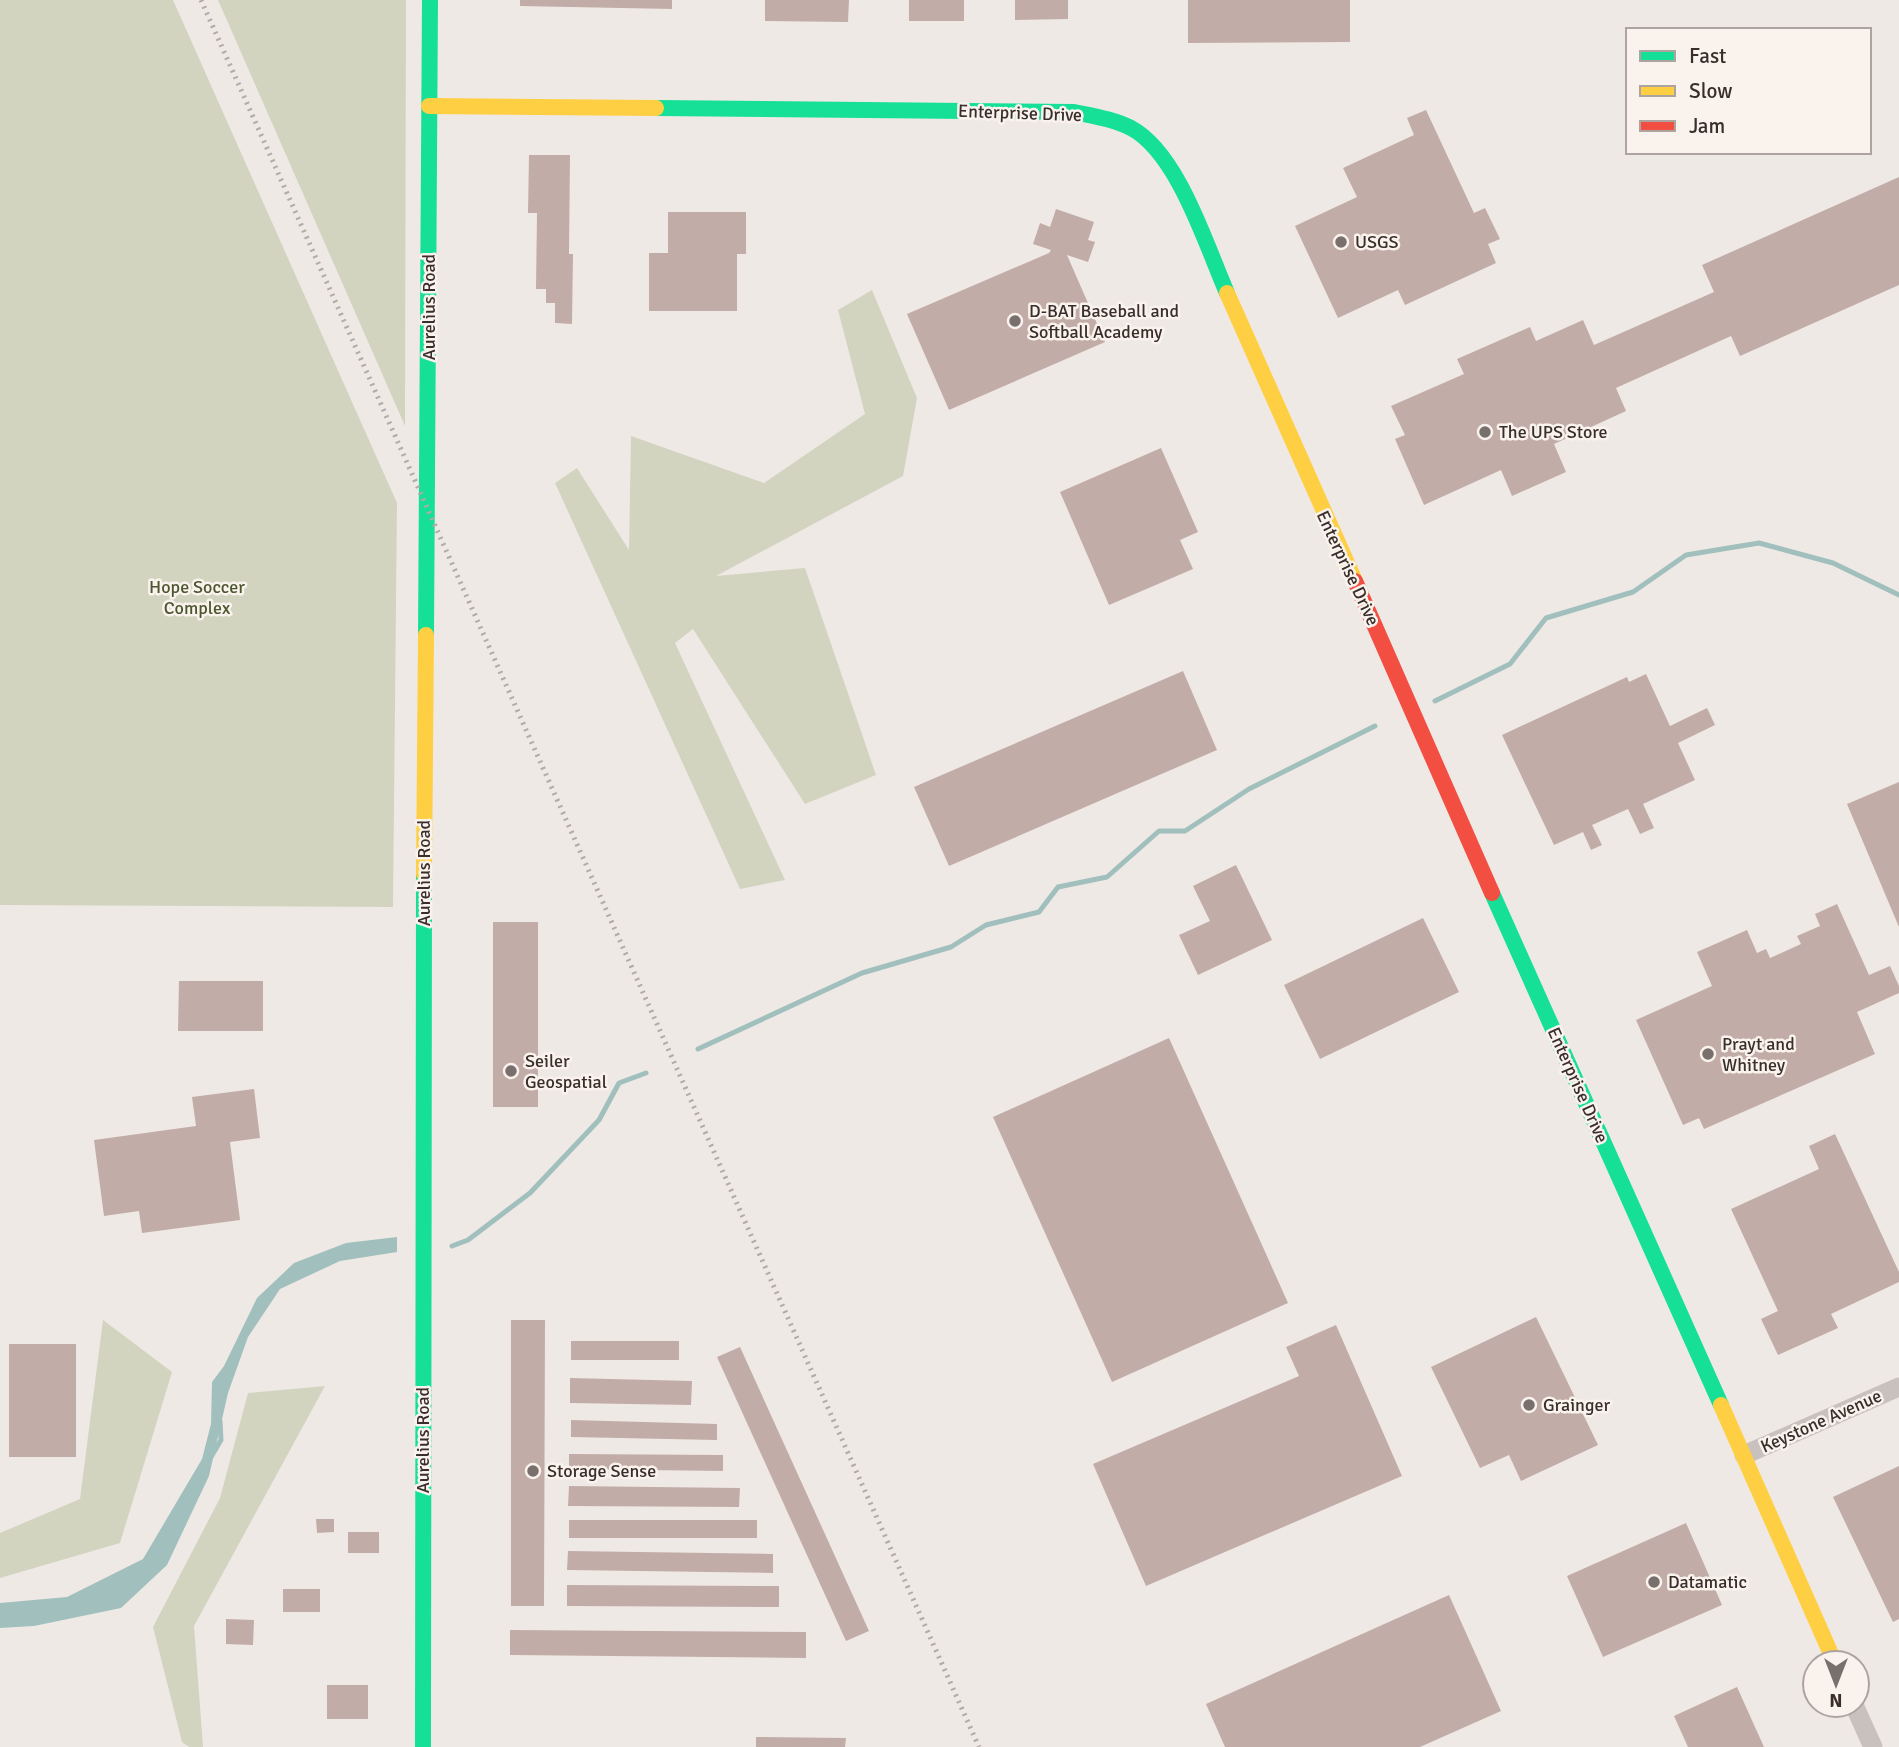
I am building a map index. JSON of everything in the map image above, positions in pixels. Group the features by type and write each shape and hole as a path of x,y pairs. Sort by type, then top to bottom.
{"street":[{"name":"Aurelius Road","path":"423,1747 422,1135 430,0"},
{"name":"Enterprise Drive","path":"429,106 1074,112 1114,119 1143,134 1161,152 1174,172 1334,540 1353,577 1829,1649"},
{"name":"Keystone Avenue","path":"1744,1455 1899,1387"},
{"path":"1860,1719 1872,1747"}],"green space":[{"name":"Hope Soccer Complex","path":"0,0 173,0 397,503 393,907 0,905"},
{"path":"218,0 406,0 405,426"},
{"path":"872,290 917,398 903,476 716,576 805,568 876,775 805,804 693,629 675,643 785,880 740,889 555,483 577,468 629,550 631,436 764,483 865,414 838,310"},
{"path":"103,1320 172,1372 120,1543 0,1578 0,1533 80,1499"},
{"path":"325,1386 194,1626 203,1747 189,1747 182,1742 153,1627 220,1498 248,1393"}],"water":[{"path":"397,1237 397,1252 340,1261 280,1289 248,1337 228,1393 209,1476 167,1565 121,1608 34,1626 0,1628 0,1603 67,1597 143,1559 202,1459 211,1424 212,1382 224,1366 257,1298 294,1263 346,1243"}],"building":[{"path":"520,0 672,0 672,9 520,6"},
{"path":"765,0 849,0 848,22 765,21"},
{"path":"909,0 964,0 964,21 909,21"},
{"path":"1015,0 1068,0 1068,19 1015,20"},
{"path":"1188,0 1350,0 1350,42 1188,43"},
{"path":"1426,110 1474,213 1485,208 1500,239 1488,244 1496,263 1405,305 1398,290 1338,318 1295,226 1357,197 1343,168 1414,135 1407,118"},
{"path":"529,155 570,155 569,254 573,254 572,324 555,323 555,303 546,303 546,289 536,289 537,213 528,213"},
{"path":"1899,177 1899,285 1740,356 1731,336 1616,388 1626,411 1554,444 1566,472 1512,496 1501,470 1424,505 1395,439 1405,435 1391,406 1464,374 1457,359 1530,327 1536,341 1583,320 1594,345 1714,292 1702,265"},
{"path":"1056,209 1094,222 1088,240 1095,242 1088,262 1067,255 1105,342 949,410 907,314 1049,253 1051,250 1033,244 1040,223 1050,227"},
{"path":"668,212 746,212 746,254 737,254 737,311 649,311 649,253 668,253"},
{"path":"1161,448 1198,532 1180,540 1193,569 1109,605 1060,492"},
{"path":"1183,671 1217,750 949,866 914,787"},
{"path":"1646,674 1670,726 1707,708 1715,725 1678,743 1695,780 1643,804 1654,828 1640,834 1628,809 1592,825 1602,845 1591,850 1583,832 1554,845 1502,735 1627,677 1629,682"},
{"path":"1899,782 1899,927 1847,804"},
{"path":"1236,865 1272,940 1198,975 1179,935 1210,921 1193,886"},
{"path":"1837,904 1869,975 1890,966 1899,986 1899,993 1857,1012 1875,1054 1704,1129 1699,1118 1683,1125 1636,1020 1712,986 1697,952 1747,930 1757,953 1766,949 1770,958 1801,944 1797,936 1820,926 1815,914"},
{"path":"1423,918 1459,992 1320,1059 1284,985"},
{"path":"493,922 538,922 538,1107 493,1107"},
{"path":"179,981 263,981 263,1031 178,1031"},
{"path":"1169,1038 1288,1303 1112,1382 993,1117"},
{"path":"254,1089 260,1138 230,1142 240,1220 142,1233 139,1211 104,1216 94,1140 196,1126 192,1097"},
{"path":"1835,1134 1899,1272 1899,1282 1831,1314 1838,1328 1778,1355 1761,1319 1778,1311 1731,1209 1819,1169 1809,1146"},
{"path":"1536,1317 1598,1445 1521,1481 1509,1455 1480,1468 1431,1367"},
{"path":"511,1320 545,1320 544,1606 511,1606"},
{"path":"1336,1325 1402,1476 1146,1586 1093,1464 1299,1376 1286,1347"},
{"path":"571,1341 679,1341 679,1360 571,1360"},
{"path":"9,1344 76,1344 76,1457 9,1457"},
{"path":"740,1347 869,1631 846,1641 717,1357"},
{"path":"570,1378 692,1381 691,1405 570,1403"},
{"path":"571,1420 717,1424 717,1440 571,1437"},
{"path":"569,1454 723,1455 723,1471 569,1469"},
{"path":"1899,1466 1899,1619 1893,1622 1833,1497"},
{"path":"569,1486 740,1488 739,1507 568,1506"},
{"path":"316,1519 334,1519 334,1532 317,1533"},
{"path":"569,1520 757,1520 757,1538 569,1538"},
{"path":"1686,1523 1722,1605 1603,1657 1567,1576"},
{"path":"348,1532 379,1532 379,1553 348,1553"},
{"path":"568,1551 773,1554 773,1573 567,1570"},
{"path":"567,1585 779,1586 779,1607 567,1606"},
{"path":"283,1589 320,1589 320,1612 283,1612"},
{"path":"1449,1595 1501,1711 1420,1747 1225,1747 1206,1704"},
{"path":"226,1619 254,1620 253,1645 226,1644"},
{"path":"510,1630 806,1632 806,1658 510,1655"},
{"path":"327,1685 368,1685 368,1719 327,1719"},
{"path":"1737,1687 1764,1747 1688,1747 1674,1716"},
{"path":"756,1737 846,1738 845,1747 756,1747"}],"waterway":[{"path":"1435,701 1510,664 1546,618 1633,592 1686,555 1759,543 1833,563 1899,595"},
{"path":"698,1049 862,973 951,947 986,925 1039,912 1058,887 1107,877 1159,831 1185,831 1249,789 1375,726"},
{"path":"452,1246 468,1240 530,1193 599,1120 619,1083 646,1073"},
{"path":"211,1457 221,1440 220,1421"}],"railway":[{"path":"201,0 979,1747"}],"traffic: fast":[{"path":"426,635 430,0"},
{"path":"656,108 1074,112 1117,122 1148,140 1163,158 1189,202 1227,293"},
{"path":"423,1747 424,874"},
{"path":"1492,893 1721,1405"}],"traffic: slow":[{"path":"429,106 656,108"},
{"path":"1227,293 1355,581"},
{"path":"424,874 426,635"},
{"path":"1721,1405 1829,1649"}],"traffic: jam":[{"path":"1355,581 1492,893"}],"place":[{"name":"USGS","path":"1341,242"},
{"name":"D-BAT Baseball and Softball Academy","path":"1015,321"},
{"name":"The UPS Store","path":"1485,432"},
{"name":"Prayt and Whitney","path":"1708,1054"},
{"name":"Seiler Geospatial","path":"511,1071"},
{"name":"Grainger","path":"1529,1405"},
{"name":"Storage Sense","path":"533,1471"},
{"name":"Datamatic","path":"1654,1582"}]}
